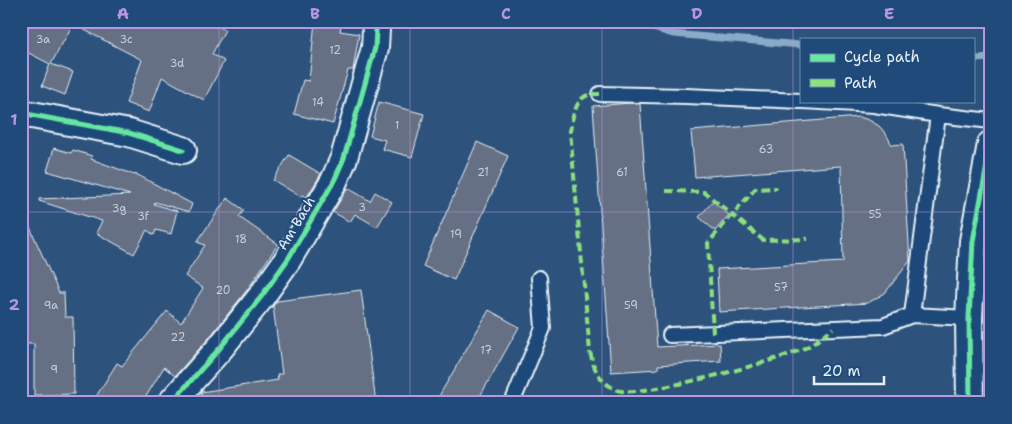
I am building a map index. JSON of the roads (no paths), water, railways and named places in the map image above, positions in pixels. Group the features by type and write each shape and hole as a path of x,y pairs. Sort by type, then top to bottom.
{"street":[{"name":"Am Bach","path":"171,403 220,348 261,297 288,259 334,181 344,158 375,48 376,30 374,21"},
{"path":"21,113 129,133 183,150"},
{"path":"970,403 969,318 982,240 991,144"}],"lane":[{"path":"600,94 800,101"},
{"path":"820,102 874,105 938,115 991,120"},
{"path":"912,315 938,115"},
{"path":"512,403 543,328 539,278"},
{"path":"670,335 883,326 912,315 969,318"}],"waterway":[{"path":"629,21 673,34 800,45"},
{"path":"974,59 991,58"}]}
